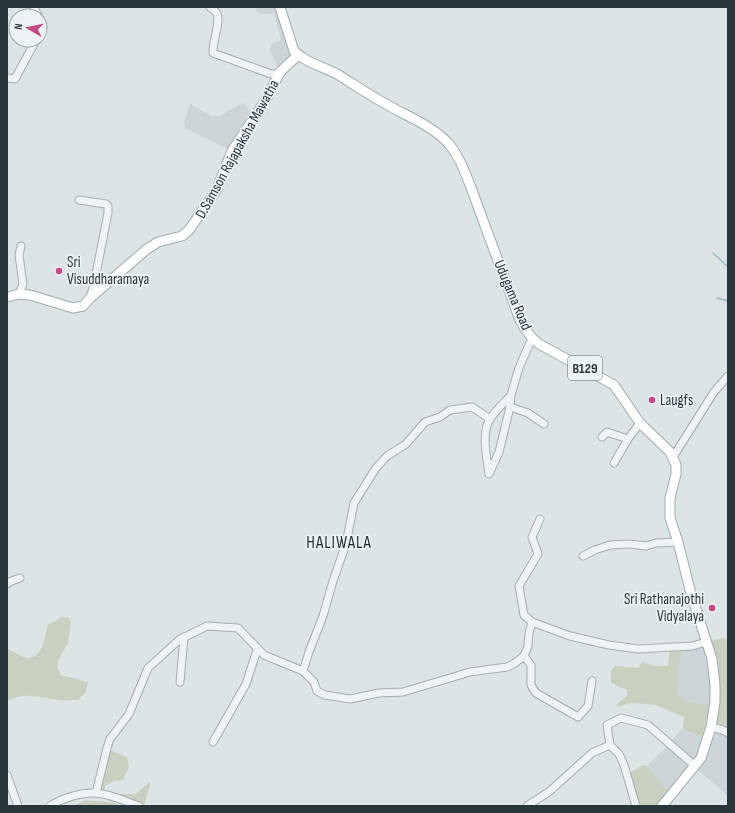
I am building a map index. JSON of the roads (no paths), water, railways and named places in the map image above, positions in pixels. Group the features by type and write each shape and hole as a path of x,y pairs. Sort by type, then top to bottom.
{"main road":[{"path":"280,7 292,46 298,55"},
{"name":"D.Samson Rajapaksha Mawatha","path":"7,297 19,294 30,295 73,308 83,306 90,298 147,249 158,242 182,236 189,230 216,190 232,152 267,98 280,72 298,55"},
{"name":"Udugama Road","path":"298,55 305,60 336,74 384,103 427,126 448,144 462,164 520,320 526,331 539,344 614,385 640,423 666,448 673,457"},
{"path":"662,806 701,758 711,727 715,702 712,659 690,590 678,542 671,522 670,498 676,474 676,465 673,457"}],"street":[{"path":"210,7 217,14 218,19 212,54 271,74 280,72"},
{"path":"7,78 15,79 32,48"},
{"path":"79,200 106,204 108,206 90,298"},
{"path":"19,294 23,284 19,255 21,246"},
{"path":"511,395 490,419 486,428 486,453 489,474 498,452 510,407 511,395 519,368 532,338"},
{"path":"673,457 714,392 728,376"},
{"path":"303,671 323,616 346,544 354,503 376,468 387,456 406,444 425,422 440,417 450,410 472,407 490,419"},
{"path":"510,407 528,413 544,424"},
{"path":"614,463 628,439 640,423"},
{"path":"602,437 607,432 628,439"},
{"path":"540,519 532,537 538,554 519,586 524,615 532,622 570,636 609,645 638,649 692,646 706,642"},
{"path":"583,556 595,550 610,546 629,544 646,546 656,543 678,542"},
{"path":"7,584 20,578"},
{"path":"96,793 110,739 129,714 148,668 178,640 207,626 238,628 253,643 257,650 264,655 303,671 314,682 317,691 326,695 350,699 379,692 403,692 470,672 507,667 516,663 524,656 528,646 532,622"},
{"path":"180,682 184,637"},
{"path":"213,742 246,684 257,650"},
{"path":"524,656 531,665 530,686 536,693 578,717 588,706 592,681"},
{"path":"636,806 624,765 619,754 610,745 607,725 621,718 648,725 695,766"},
{"path":"711,727 723,730 728,734"},
{"path":"527,806 550,791 592,753 610,745"},
{"path":"7,775 18,806"},
{"path":"50,806 58,801 96,793 139,806"}],"waterway":[{"path":"713,253 728,267"},
{"path":"717,298 728,301"}],"place":[{"name":"Sri Visuddharamaya","path":"59,271"},
{"name":"Laugfs","path":"652,400"},
{"name":"Sri Rathanajothi Vidyalaya","path":"712,608"}],"district":[{"name":"HALIWALA","path":"339,542"}]}
